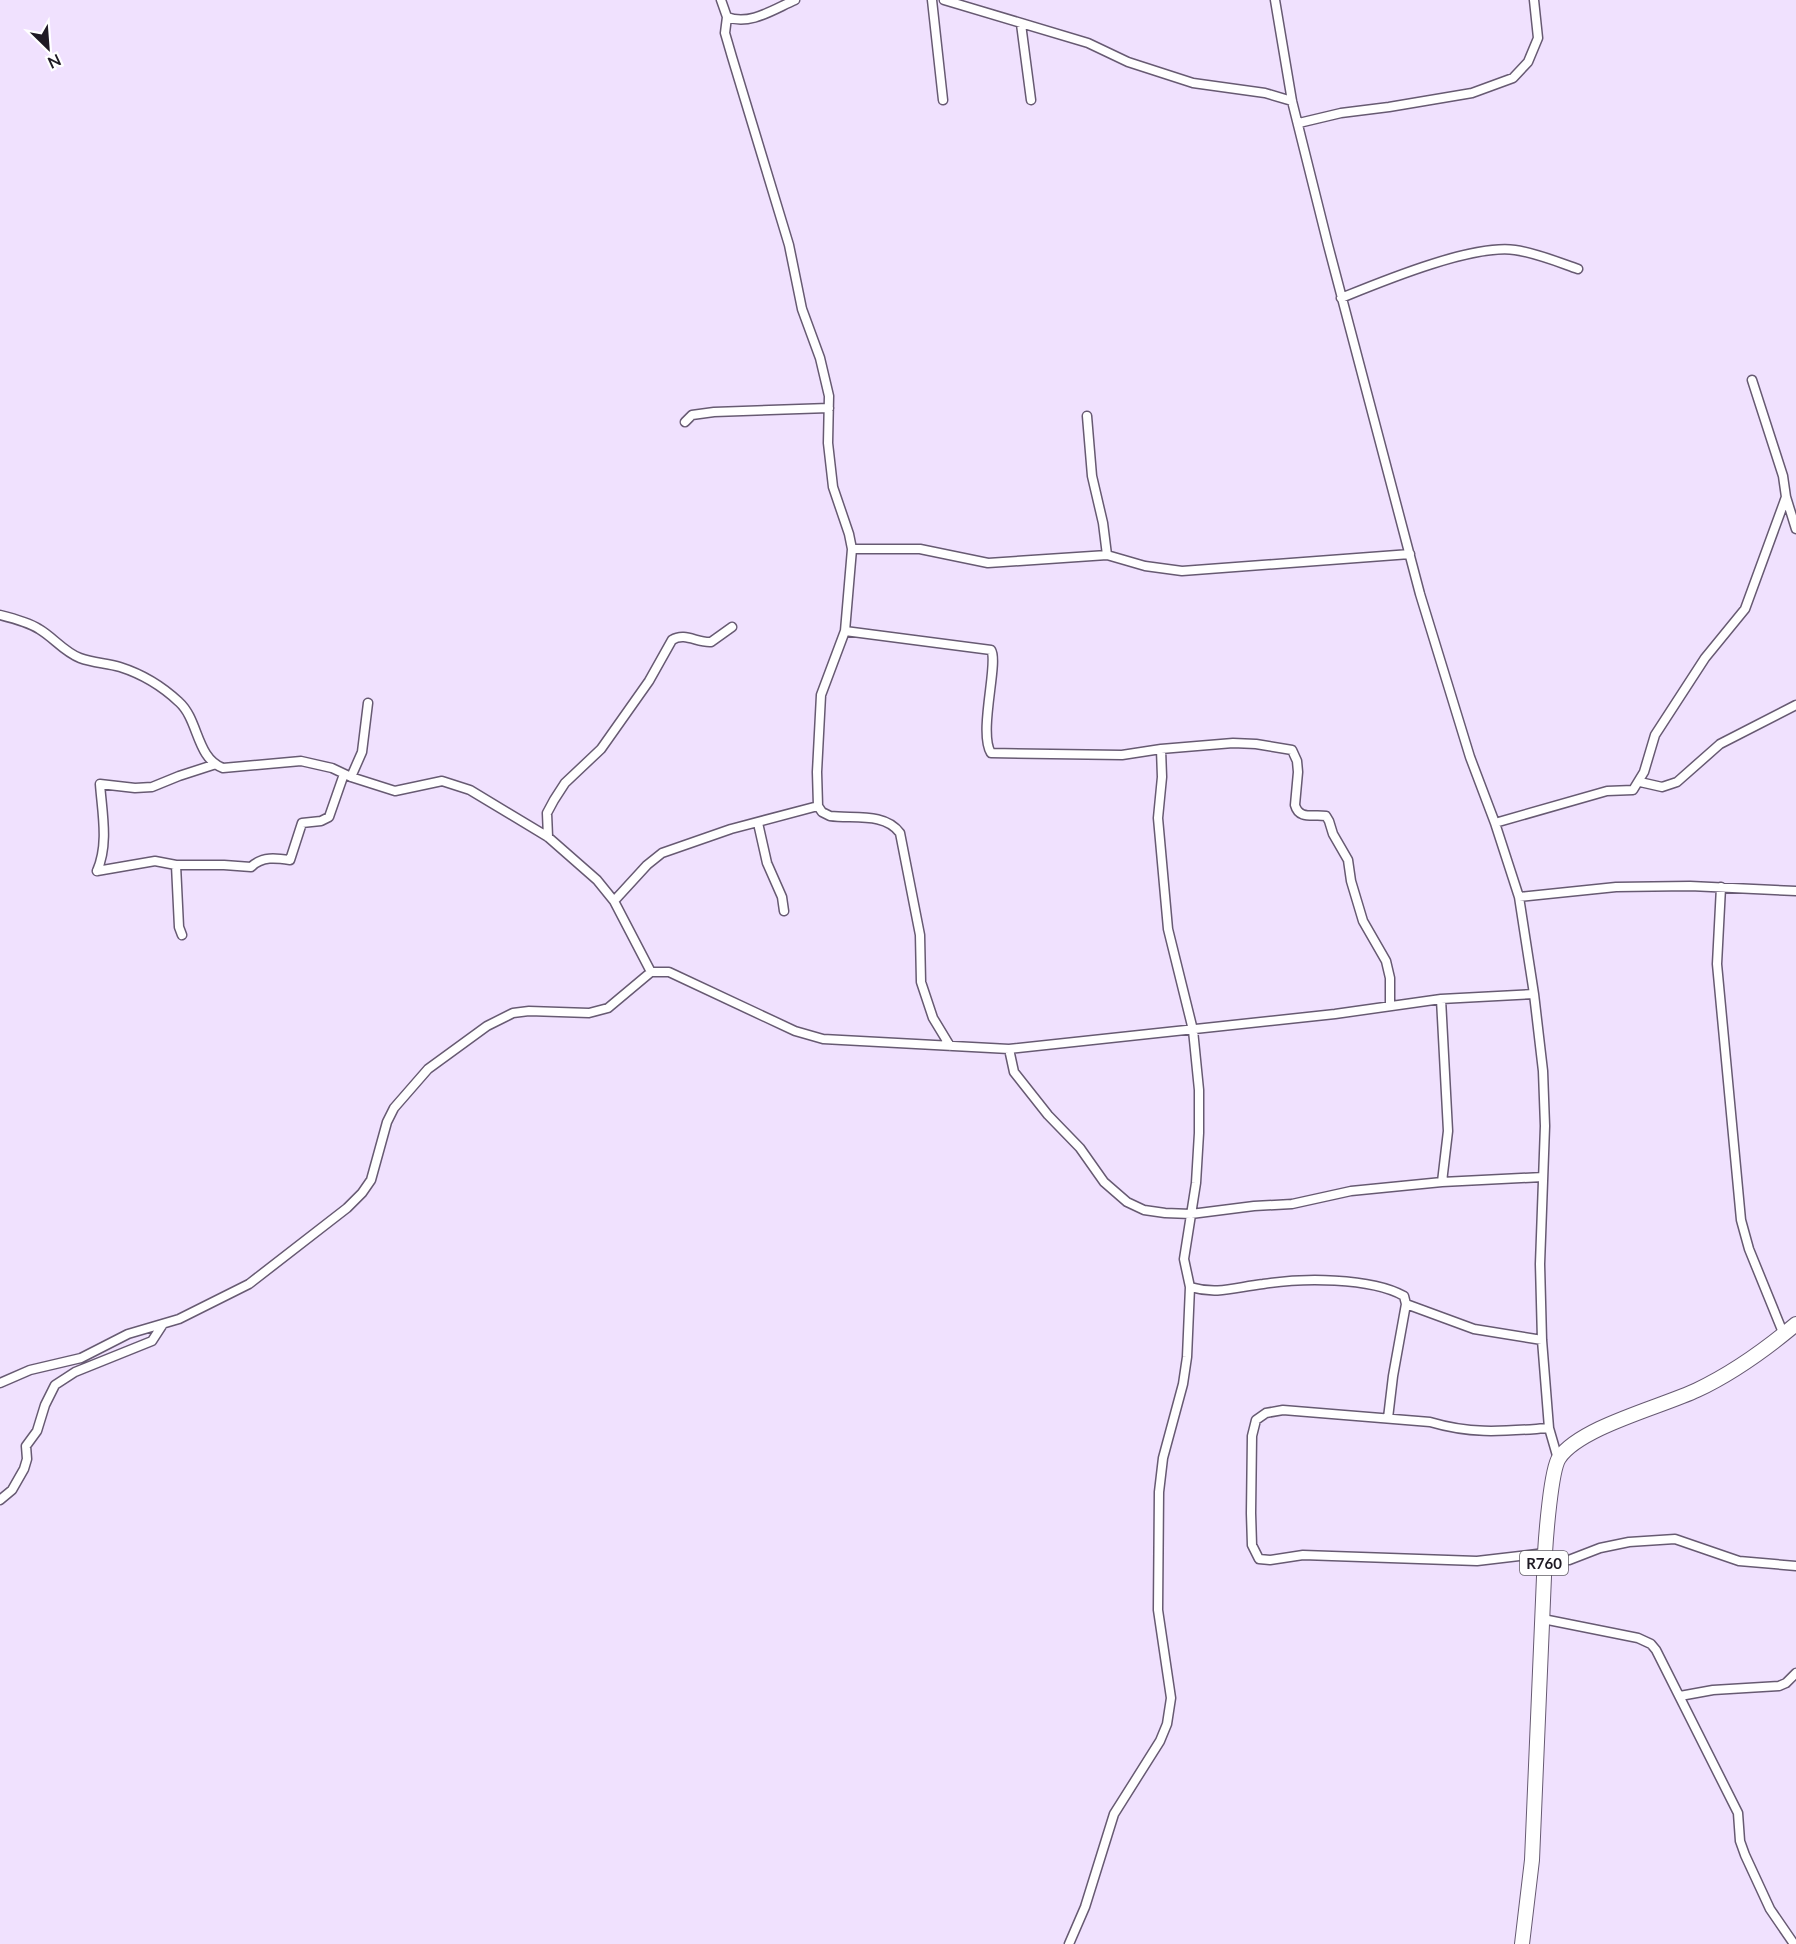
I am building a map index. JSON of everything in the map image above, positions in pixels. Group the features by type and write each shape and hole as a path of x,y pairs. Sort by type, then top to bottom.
{"main road":[{"path":"1558,1459 1579,1438 1697,1390 1739,1368 1796,1324"},
{"name":"R760","path":"1524,1940 1532,1860 1545,1557 1548,1515 1558,1459"}],"street":[{"path":"721,0 727,17 726,33 730,49 789,245 802,309 820,358 829,396 828,443 833,487 852,549 845,631 821,695 817,772 818,806 822,812 830,816 888,821 900,833 920,935 921,982 933,1018 950,1046"},
{"path":"727,17 737,21 751,19 795,0"},
{"path":"932,0 943,100"},
{"path":"944,0 1088,43 1128,62 1192,83 1265,93 1292,101"},
{"path":"1275,0 1292,101 1341,297 1410,554 1470,757 1519,897 1543,1071 1545,1126 1540,1264 1542,1340 1550,1428 1558,1459"},
{"path":"1299,123 1341,113 1472,93 1513,78 1528,62 1538,38 1534,0"},
{"path":"1021,24 1031,100"},
{"path":"1341,297 1389,278 1460,257 1502,249 1527,253 1578,269"},
{"path":"1752,380 1783,477 1786,497 1796,529"},
{"path":"685,422 692,415 714,412 829,408"},
{"path":"1087,416 1092,476 1103,523 1107,555"},
{"path":"1495,824 1607,791 1633,790 1640,782 1655,735 1705,658 1745,609 1786,497"},
{"path":"852,549 920,549 988,563 1107,555 1145,566 1182,571 1410,554"},
{"path":"0,615 38,628 78,658 118,666 141,674 162,688 181,703 203,750 213,765"},
{"path":"548,837 547,813 554,800 565,783 601,749 649,681 672,640 683,637 711,642 732,627"},
{"path":"845,631 992,650 994,658 988,694 987,741 988,750 991,753 1122,755 1233,743 1293,750 1297,761 1296,811 1302,815 1326,816 1348,860 1351,881 1363,921 1386,961 1390,978 1390,1006"},
{"path":"368,704 362,752 348,775 329,817 321,821 302,823 290,860 265,859 257,861 251,867 243,868 224,865 176,865 155,861 97,871 103,858 104,844 100,784 135,788 152,787 213,765 223,768 301,761 332,768 348,775 395,791 442,781 470,790 548,837 597,880 614,901 651,972"},
{"path":"1640,782 1662,787 1677,782 1720,744 1796,705"},
{"path":"1069,1944 1085,1907 1114,1814 1160,1741 1167,1724 1171,1698 1158,1610 1159,1492 1165,1450 1184,1384 1187,1357 1190,1287 1184,1259 1196,1183 1199,1090 1193,1030 1168,928 1158,818 1162,777 1161,749"},
{"path":"614,901 646,865 662,853 705,837 818,806"},
{"path":"758,822 768,863 782,897 784,911"},
{"path":"176,865 179,927 182,935"},
{"path":"1519,897 1616,887 1721,887 1796,891"},
{"path":"1721,887 1718,964 1741,1220 1749,1249 1784,1335"},
{"path":"0,1383 30,1370 81,1358 128,1334 179,1319 249,1284 362,1193 371,1180 387,1122 394,1108 428,1069 487,1026 513,1013 529,1011 589,1013 608,1008 651,972 669,972 795,1031 823,1039 1009,1049 1193,1030 1441,999 1534,994"},
{"path":"1441,999 1448,1131 1442,1182"},
{"path":"1009,1049 1014,1072 1048,1115 1080,1148 1104,1182 1127,1202 1144,1210 1191,1214 1292,1204 1351,1191 1442,1182 1543,1177"},
{"path":"1190,1287 1203,1291 1221,1292 1279,1281 1338,1281 1395,1291 1404,1296 1406,1304 1394,1367 1388,1418"},
{"path":"1406,1304 1474,1329 1542,1340"},
{"path":"0,1500 12,1490 24,1469 27,1459 26,1446 37,1431 45,1405 55,1384 75,1372 152,1341 163,1324"},
{"path":"1550,1428 1472,1432 1430,1422 1388,1418 1283,1410 1266,1413 1256,1420 1252,1436 1252,1545 1259,1559 1304,1555 1477,1561 1545,1557 1569,1560 1600,1548 1629,1542 1675,1539 1739,1561 1796,1566"},
{"path":"1543,1619 1646,1640 1656,1650 1738,1813 1740,1841 1770,1909 1794,1944"},
{"path":"1680,1696 1713,1690 1779,1686 1786,1683 1796,1673"}]}
